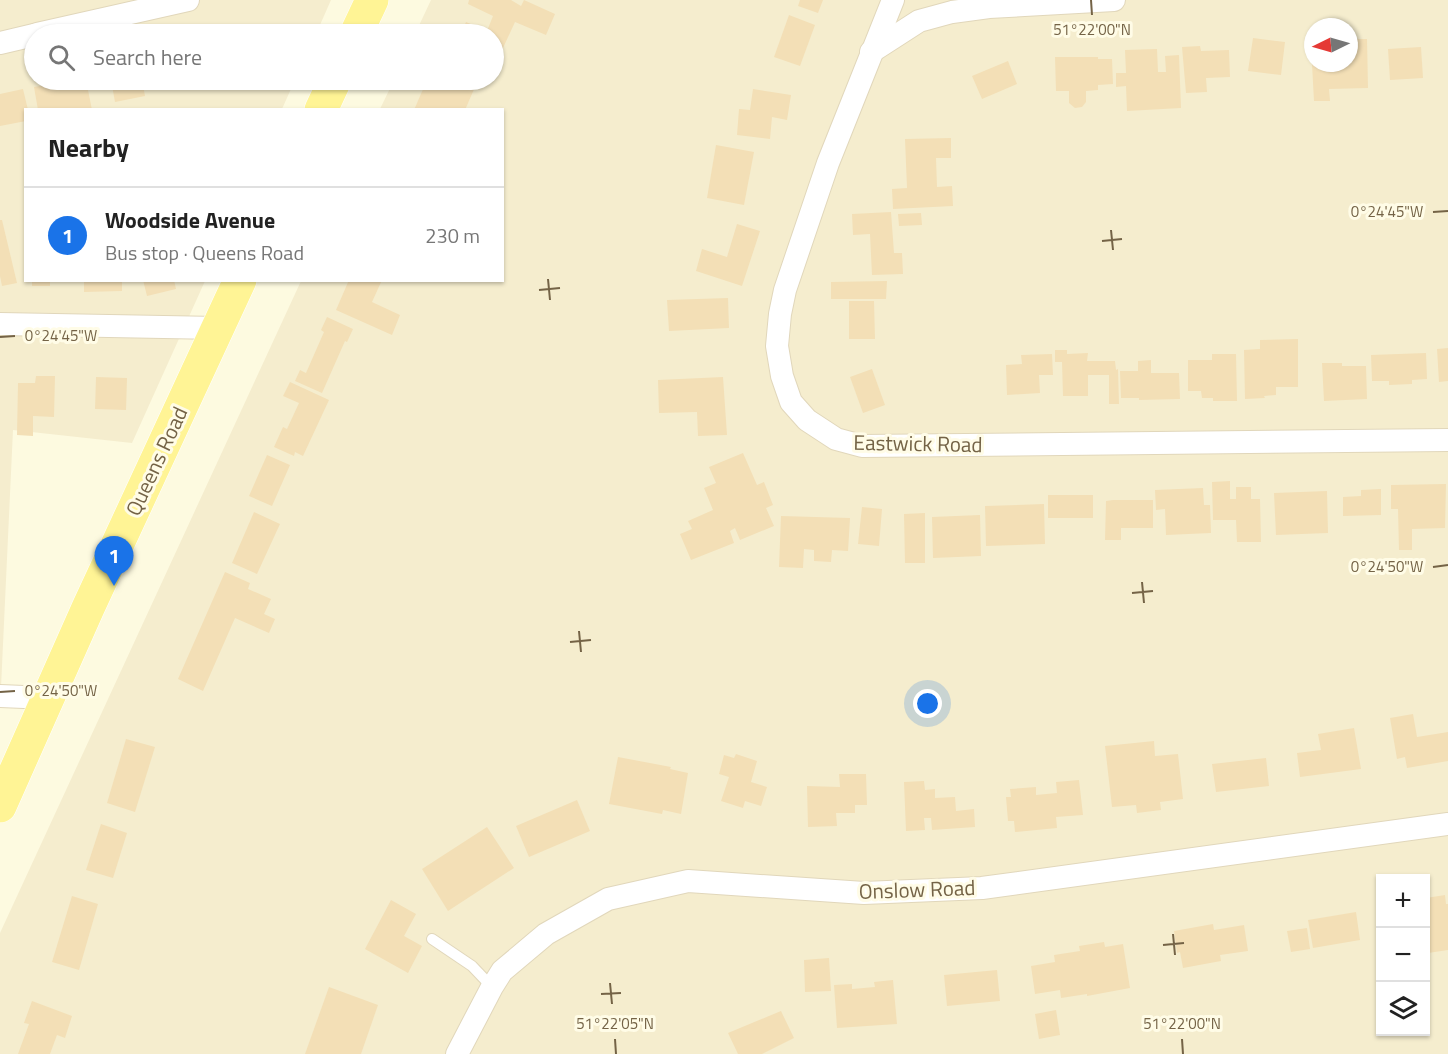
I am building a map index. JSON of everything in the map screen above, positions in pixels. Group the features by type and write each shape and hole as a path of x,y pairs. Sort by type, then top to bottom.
{"main road":[{"path":"361,24 372,0"},
{"path":"322,108 330,90"},
{"name":"Queens Road","path":"0,806 239,282"}],"street":[{"path":"84,24 188,0"},
{"name":"Eastwick Road","path":"893,0 828,163 785,290 780,314 777,346 782,376 791,402 807,420 836,439 862,446 1448,440"},
{"path":"870,53 919,21 952,12 1054,2 1114,0"},
{"path":"0,43 24,38"},
{"path":"0,324 218,328"},
{"path":"0,696 48,698"},
{"name":"Onslow Road","path":"457,1054 502,971 546,934 608,899 688,881 864,893 982,888 1448,824"}],"lane":[{"path":"432,939 472,966 492,987"}],"shaded area":[{"path":"0,0 331,0 320,24 24,24 24,90 291,90 282,108 24,108 24,282 205,282 132,443 13,430 0,709"},
{"path":"431,0 1448,0 1448,1054 0,1054 0,933 301,282 504,282 504,108 380,108 389,90 504,90 504,24 420,24"}],"building":[{"path":"469,0 511,0 521,6 524,0 555,14 546,35 515,22 504,46 504,24 490,24 493,16 468,4"},
{"path":"800,0 823,0 818,13 798,6"},
{"path":"789,15 815,25 800,66 774,57"},
{"path":"1253,38 1285,42 1281,75 1248,71"},
{"path":"1358,39 1367,39 1368,88 1329,89 1330,101 1314,101 1312,72 1358,72"},
{"path":"1200,46 1201,51 1229,50 1230,77 1206,78 1207,92 1186,93 1182,47"},
{"path":"1421,47 1423,78 1390,80 1388,49"},
{"path":"1157,49 1158,72 1166,72 1165,56 1179,55 1181,108 1127,111 1126,86 1116,87 1116,73 1126,73 1125,50"},
{"path":"1055,57 1112,59 1113,84 1098,85 1098,90 1086,91 1086,102 1082,107 1075,108 1069,103 1069,91 1056,91"},
{"path":"1008,61 1017,84 982,99 972,76"},
{"path":"23,89 28,108 24,108 24,121 0,126 0,94"},
{"path":"753,89 791,95 787,120 772,117 770,139 737,135 739,109 750,110"},
{"path":"35,90 88,90 92,108 38,108"},
{"path":"113,90 144,90 145,96 115,102"},
{"path":"423,90 474,90 466,108 415,108"},
{"path":"951,138 951,158 936,158 937,187 952,186 953,206 893,209 892,189 907,188 905,139"},
{"path":"716,145 754,152 744,205 707,198"},
{"path":"891,212 894,253 902,253 903,274 872,275 870,234 853,235 852,214"},
{"path":"921,213 922,225 899,226 898,214"},
{"path":"0,220 2,220 17,283 2,286 0,276"},
{"path":"737,224 760,231 742,286 696,271 702,249 727,257"},
{"path":"887,281 886,299 831,299 831,282"},
{"path":"32,282 50,282 50,286 32,286"},
{"path":"84,282 122,282 122,291 84,292"},
{"path":"144,282 174,282 176,289 147,296"},
{"path":"348,282 381,282 372,302 400,315 392,335 336,310"},
{"path":"728,298 729,328 669,331 667,300"},
{"path":"849,301 874,301 875,339 849,339"},
{"path":"327,317 353,329 347,342 345,341 322,393 295,381 300,370 306,373 324,332 321,330"},
{"path":"1298,339 1298,387 1276,387 1276,395 1245,399 1244,350 1260,349 1260,340"},
{"path":"1448,348 1448,381 1439,382 1437,349"},
{"path":"1055,350 1067,350 1067,354 1088,353 1087,361 1115,361 1116,370 1118,369 1119,404 1109,404 1109,375 1088,375 1088,396 1063,396 1062,362 1055,362"},
{"path":"1426,353 1427,379 1412,380 1412,384 1389,385 1389,381 1372,381 1371,355"},
{"path":"1052,354 1053,375 1039,375 1040,393 1007,395 1006,365 1022,364 1021,355"},
{"path":"1212,354 1236,354 1237,401 1213,401 1213,398 1202,398 1201,391 1188,391 1188,360 1212,360"},
{"path":"1151,360 1151,373 1179,373 1180,399 1121,398 1120,371 1138,371 1138,361"},
{"path":"1322,363 1366,366 1367,399 1324,401"},
{"path":"872,369 885,405 863,413 850,377"},
{"path":"36,376 55,376 54,417 33,416 33,436 17,435 18,383 35,383"},
{"path":"96,377 127,378 126,410 95,409"},
{"path":"723,377 727,435 698,436 697,412 659,413 658,380"},
{"path":"290,382 329,400 303,456 295,452 294,456 274,447 283,427 287,429 299,403 283,396"},
{"path":"743,453 757,485 764,482 773,505 766,508 774,526 740,540 735,528 730,531 734,543 691,560 680,534 692,529 688,521 713,510 704,488 716,483 709,467"},
{"path":"267,455 290,465 272,506 249,496"},
{"path":"1230,481 1230,499 1236,499 1236,487 1251,487 1251,499 1260,499 1261,542 1237,542 1236,520 1213,520 1212,482"},
{"path":"1446,484 1445,528 1412,529 1412,550 1399,550 1398,509 1391,509 1391,485"},
{"path":"1203,488 1204,505 1210,505 1211,533 1166,535 1165,509 1156,510 1155,490"},
{"path":"1381,489 1381,515 1343,516 1343,497 1361,496 1361,490"},
{"path":"1327,491 1328,533 1276,535 1274,493"},
{"path":"1048,495 1093,495 1093,518 1048,518"},
{"path":"1153,500 1153,528 1121,528 1121,540 1105,540 1106,501"},
{"path":"1044,504 1045,544 986,546 985,506"},
{"path":"862,507 882,509 879,546 858,544"},
{"path":"254,512 280,524 257,574 232,563"},
{"path":"925,513 925,563 905,563 904,514"},
{"path":"980,515 981,556 933,558 932,517"},
{"path":"781,516 850,518 848,551 832,550 831,562 814,561 814,550 804,549 803,568 779,567"},
{"path":"225,572 250,583 248,589 271,599 264,614 275,619 269,633 235,618 203,691 178,679"},
{"path":"1413,714 1417,737 1448,732 1448,761 1407,768 1405,757 1397,759 1390,718"},
{"path":"1354,728 1361,769 1300,777 1297,753 1321,750 1318,734"},
{"path":"126,739 155,747 135,812 107,803"},
{"path":"1154,741 1155,756 1178,754 1183,799 1160,802 1161,810 1137,813 1136,805 1112,807 1105,746"},
{"path":"736,754 757,761 751,782 767,787 761,806 745,801 743,808 721,801 729,777 719,774 724,755 734,758"},
{"path":"618,757 671,767 670,769 688,773 681,814 663,810 662,814 609,804"},
{"path":"1266,758 1269,786 1216,792 1212,764"},
{"path":"839,774 866,774 867,805 855,805 855,813 836,813 837,826 808,827 807,786 840,787"},
{"path":"1079,780 1083,815 1056,817 1057,828 1015,832 1014,821 1008,821 1006,797 1011,797 1010,789 1036,787 1036,795 1057,793 1056,782"},
{"path":"924,781 925,790 935,789 935,798 955,797 956,811 974,809 975,827 932,830 931,818 924,818 925,830 906,831 904,782"},
{"path":"577,800 590,831 529,857 516,826"},
{"path":"101,824 127,833 113,878 86,870"},
{"path":"487,827 514,868 448,911 422,869"},
{"path":"1445,895 1446,904 1448,904 1448,950 1430,953 1430,897"},
{"path":"72,896 98,904 79,970 52,962"},
{"path":"391,900 416,914 404,936 422,946 408,973 365,949"},
{"path":"1356,912 1360,940 1313,948 1308,920"},
{"path":"1213,924 1214,930 1244,925 1248,951 1220,955 1221,961 1183,968 1180,952 1177,953 1174,931"},
{"path":"1307,928 1310,949 1291,952 1287,931"},
{"path":"1104,942 1105,947 1123,944 1130,988 1061,998 1060,990 1035,994 1031,966 1055,962 1054,955 1080,951 1079,946"},
{"path":"829,958 831,991 805,992 804,960"},
{"path":"997,970 1000,1001 947,1006 944,975"},
{"path":"893,980 897,1024 837,1028 834,985 852,984 852,989 875,987 874,982"},
{"path":"329,987 378,1005 361,1054 305,1054"},
{"path":"32,1001 72,1016 65,1038 57,1035 50,1054 18,1054 29,1024 24,1023"},
{"path":"1056,1010 1060,1035 1039,1039 1035,1014"},
{"path":"781,1011 794,1038 762,1054 738,1054 728,1033"}],"place":[{"name":"Woodside Avenue","path":"114,586"}]}
